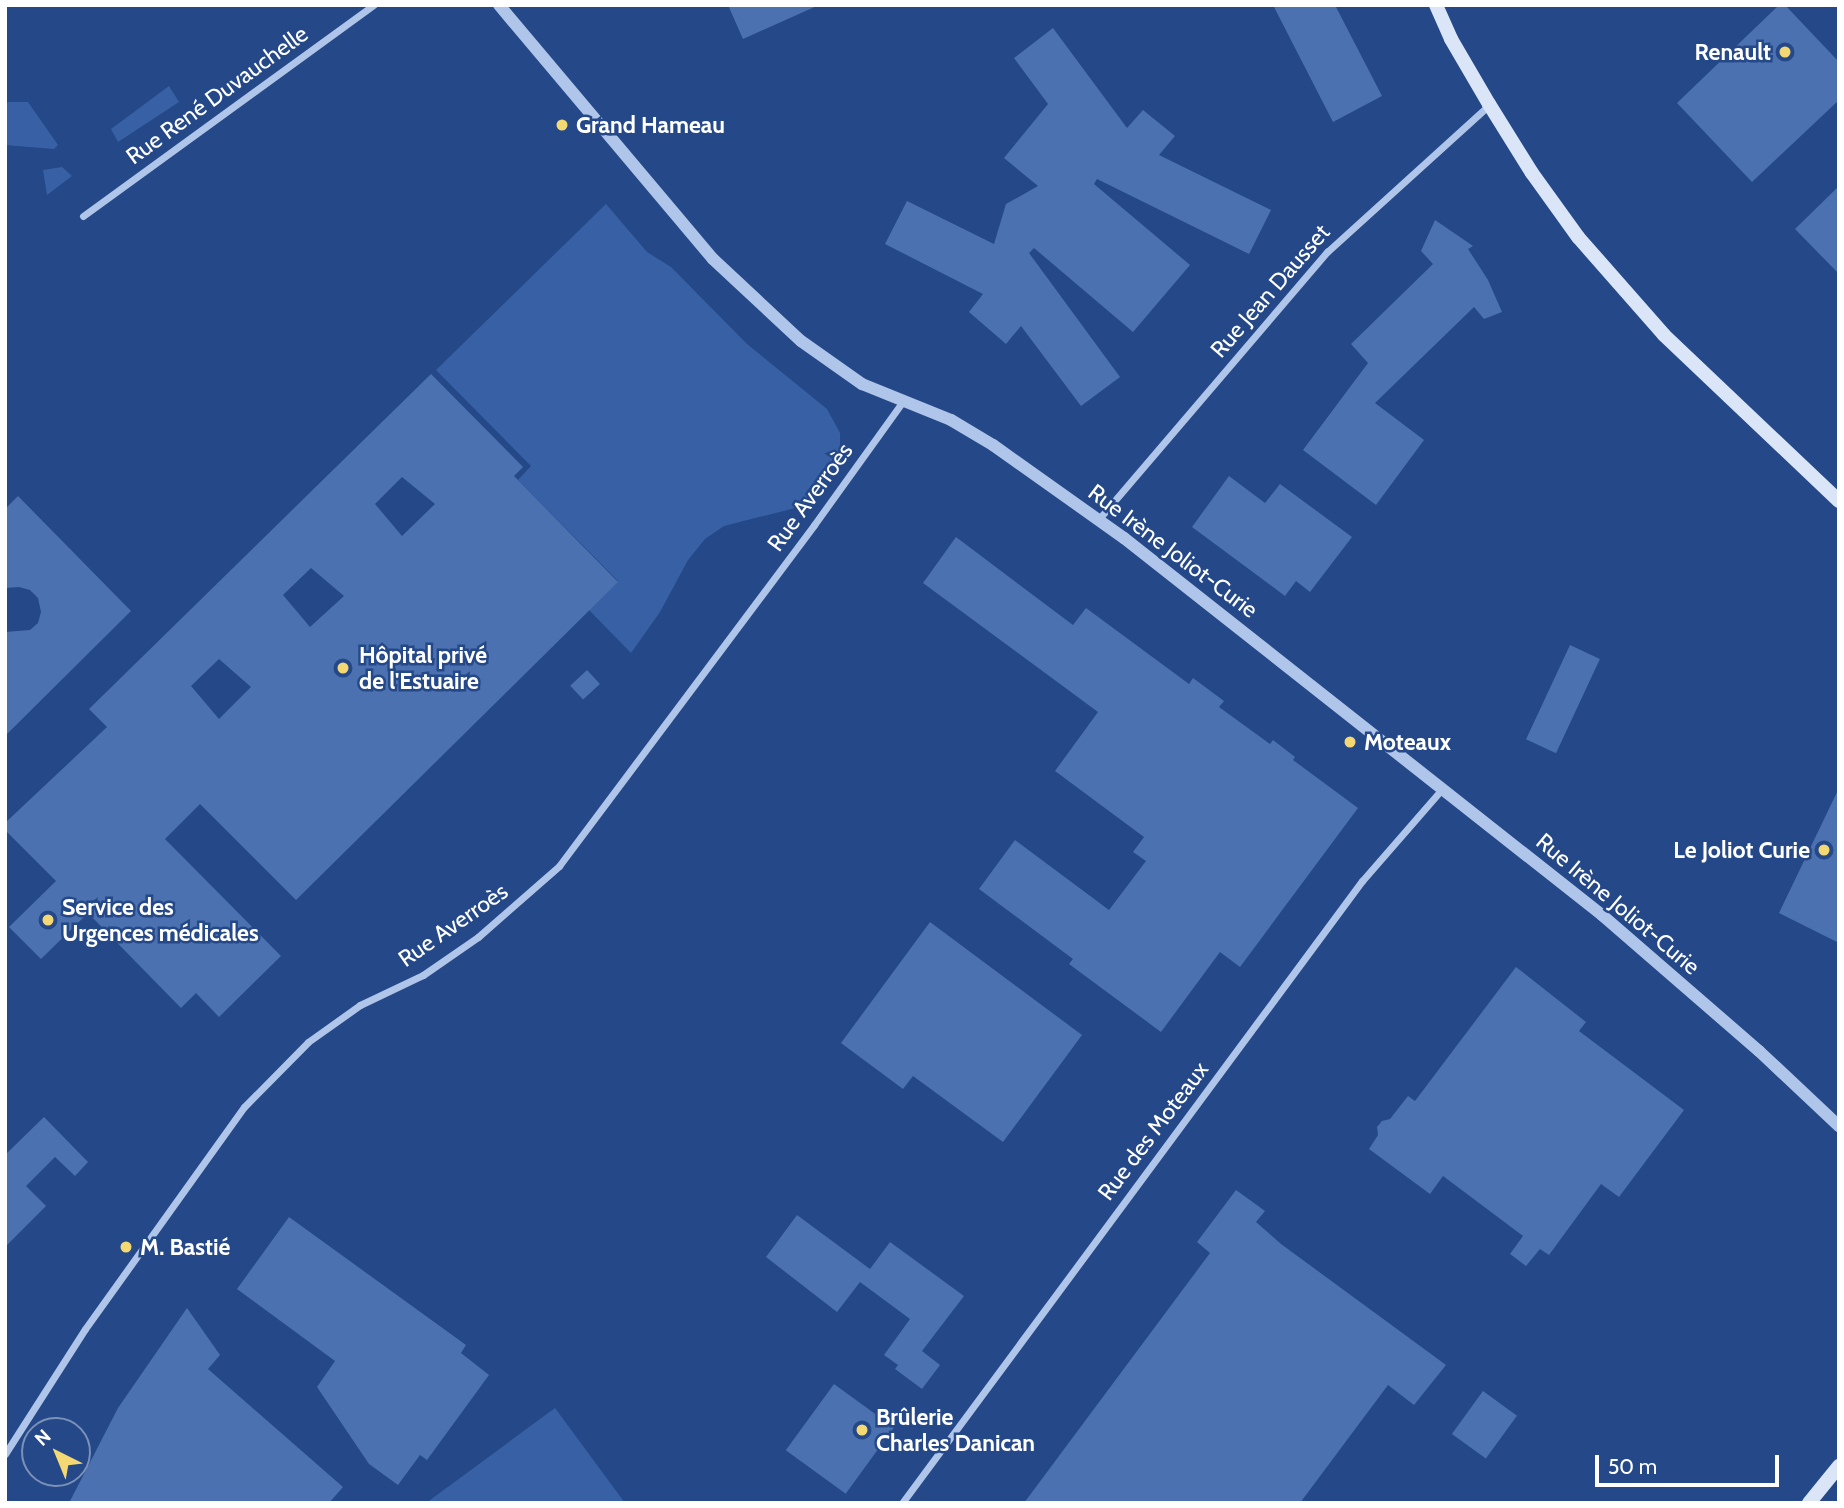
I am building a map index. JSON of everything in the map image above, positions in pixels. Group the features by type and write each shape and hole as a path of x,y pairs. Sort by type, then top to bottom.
{"main road":[{"path":"1436,5 1489,104 1532,173 1578,237 1664,335 1839,502"},
{"path":"1809,1503 1839,1466"}],"street":[{"name":"Rue René Duvauchelle","path":"83,216 373,5"},
{"name":"Rue Irène Joliot-Curie","path":"499,5 713,259 802,341 862,384 951,420 993,445 1098,520 1602,915 1759,1051 1839,1126"},
{"name":"Rue Jean Dausset","path":"1098,520 1327,252 1489,104"},
{"name":"Rue Averroès","path":"5,1454 85,1328 244,1107 308,1042 360,1005 423,975 478,937 559,866 814,525 903,401"},
{"name":"Rue des Moteaux","path":"902,1503 1363,881 1443,788"}],"shaded area":[{"path":"169,86 179,102 118,142 111,129"},
{"path":"8,102 28,102 58,145 54,149 5,145 5,105"},
{"path":"62,167 72,176 47,195 43,170"},
{"path":"606,204 647,252 671,267 747,344 827,409 840,433 840,450 835,464 803,506 724,526 705,539 688,560 660,612 631,653 589,610 618,581 518,480 531,466 436,370"},
{"path":"555,1408 625,1503 426,1503"}],"building":[{"path":"728,5 819,5 743,39"},
{"path":"1273,5 1335,5 1382,96 1333,122"},
{"path":"1779,5 1785,5 1839,62 1839,100 1752,182 1677,103"},
{"path":"1053,28 1127,128 1143,110 1175,136 1159,155 1271,210 1249,254 1097,179 1094,184 1190,265 1133,332 1034,248 1029,253 1120,377 1081,406 1021,326 1006,344 969,312 983,294 885,244 907,201 994,244 1006,204 1038,186 1004,158 1048,104 1014,58"},
{"path":"1839,186 1839,274 1795,229"},
{"path":"1435,220 1473,246 1468,249 1488,280 1502,312 1484,319 1474,307 1375,403 1424,440 1376,505 1303,450 1368,363 1351,344 1433,264 1421,251"},
{"path":"431,374 523,467 514,476 618,582 296,900 200,804 165,839 281,956 219,1017 196,993 181,1008 88,913 41,959 9,927 56,881 5,830 5,823 107,727 89,709","holes":["402,477 435,504 402,536 375,504","311,568 344,596 310,627 283,595","219,659 251,687 219,719 191,686"]},
{"path":"1229,476 1265,503 1280,484 1352,537 1310,592 1296,581 1285,596 1192,527"},
{"path":"18,496 131,611 5,736 5,632 30,630 38,623 41,612 38,598 30,590 19,587 5,588 5,509"},
{"path":"956,537 1073,625 1086,608 1189,684 1193,678 1224,701 1219,707 1270,744 1273,740 1295,757 1293,760 1358,808 1240,967 1220,952 1161,1032 1069,964 1073,959 979,889 1015,840 1109,910 1146,861 1133,852 1144,837 1055,771 1098,712 923,583"},
{"path":"1570,645 1600,659 1556,753 1526,739"},
{"path":"587,670 600,684 583,700 570,686"},
{"name":"Le Joliot Curie","path":"1839,788 1839,943 1779,913"},
{"path":"930,922 1082,1035 1003,1142 913,1076 903,1089 841,1043"},
{"path":"1516,967 1586,1022 1579,1031 1684,1110 1619,1197 1601,1184 1549,1255 1540,1249 1526,1266 1510,1254 1523,1236 1443,1176 1430,1194 1369,1149 1378,1135 1377,1127 1382,1121 1390,1119 1408,1096 1415,1101"},
{"path":"44,1117 88,1162 75,1176 55,1157 26,1186 46,1206 5,1247 5,1155"},
{"path":"1236,1190 1265,1211 1256,1222 1281,1244 1446,1365 1414,1405 1388,1385 1300,1503 1024,1503 1210,1253 1197,1242"},
{"path":"797,1215 870,1269 890,1242 964,1296 922,1351 940,1365 922,1389 895,1369 898,1365 884,1355 910,1319 860,1282 837,1312 766,1257"},
{"path":"289,1217 466,1345 461,1353 489,1375 427,1460 420,1455 398,1485 369,1464 317,1387 335,1361 237,1289"},
{"path":"187,1308 220,1355 208,1369 343,1487 329,1503 69,1503 77,1487 91,1487 91,1460 118,1408"},
{"path":"834,1384 894,1427 846,1494 786,1450"},
{"path":"1483,1391 1517,1416 1486,1459 1452,1434"}],"place":[{"name":"Renault","path":"1785,52"},
{"name":"Grand Hameau","path":"562,125"},
{"name":"Hôpital privé de l'Estuaire","path":"343,668"},
{"name":"Moteaux","path":"1350,742"},
{"name":"Le Joliot Curie","path":"1824,850"},
{"name":"Service des Urgences médicales","path":"48,920"},
{"name":"M. Bastié","path":"126,1247"},
{"name":"Brûlerie Charles Danican","path":"862,1430"}]}
